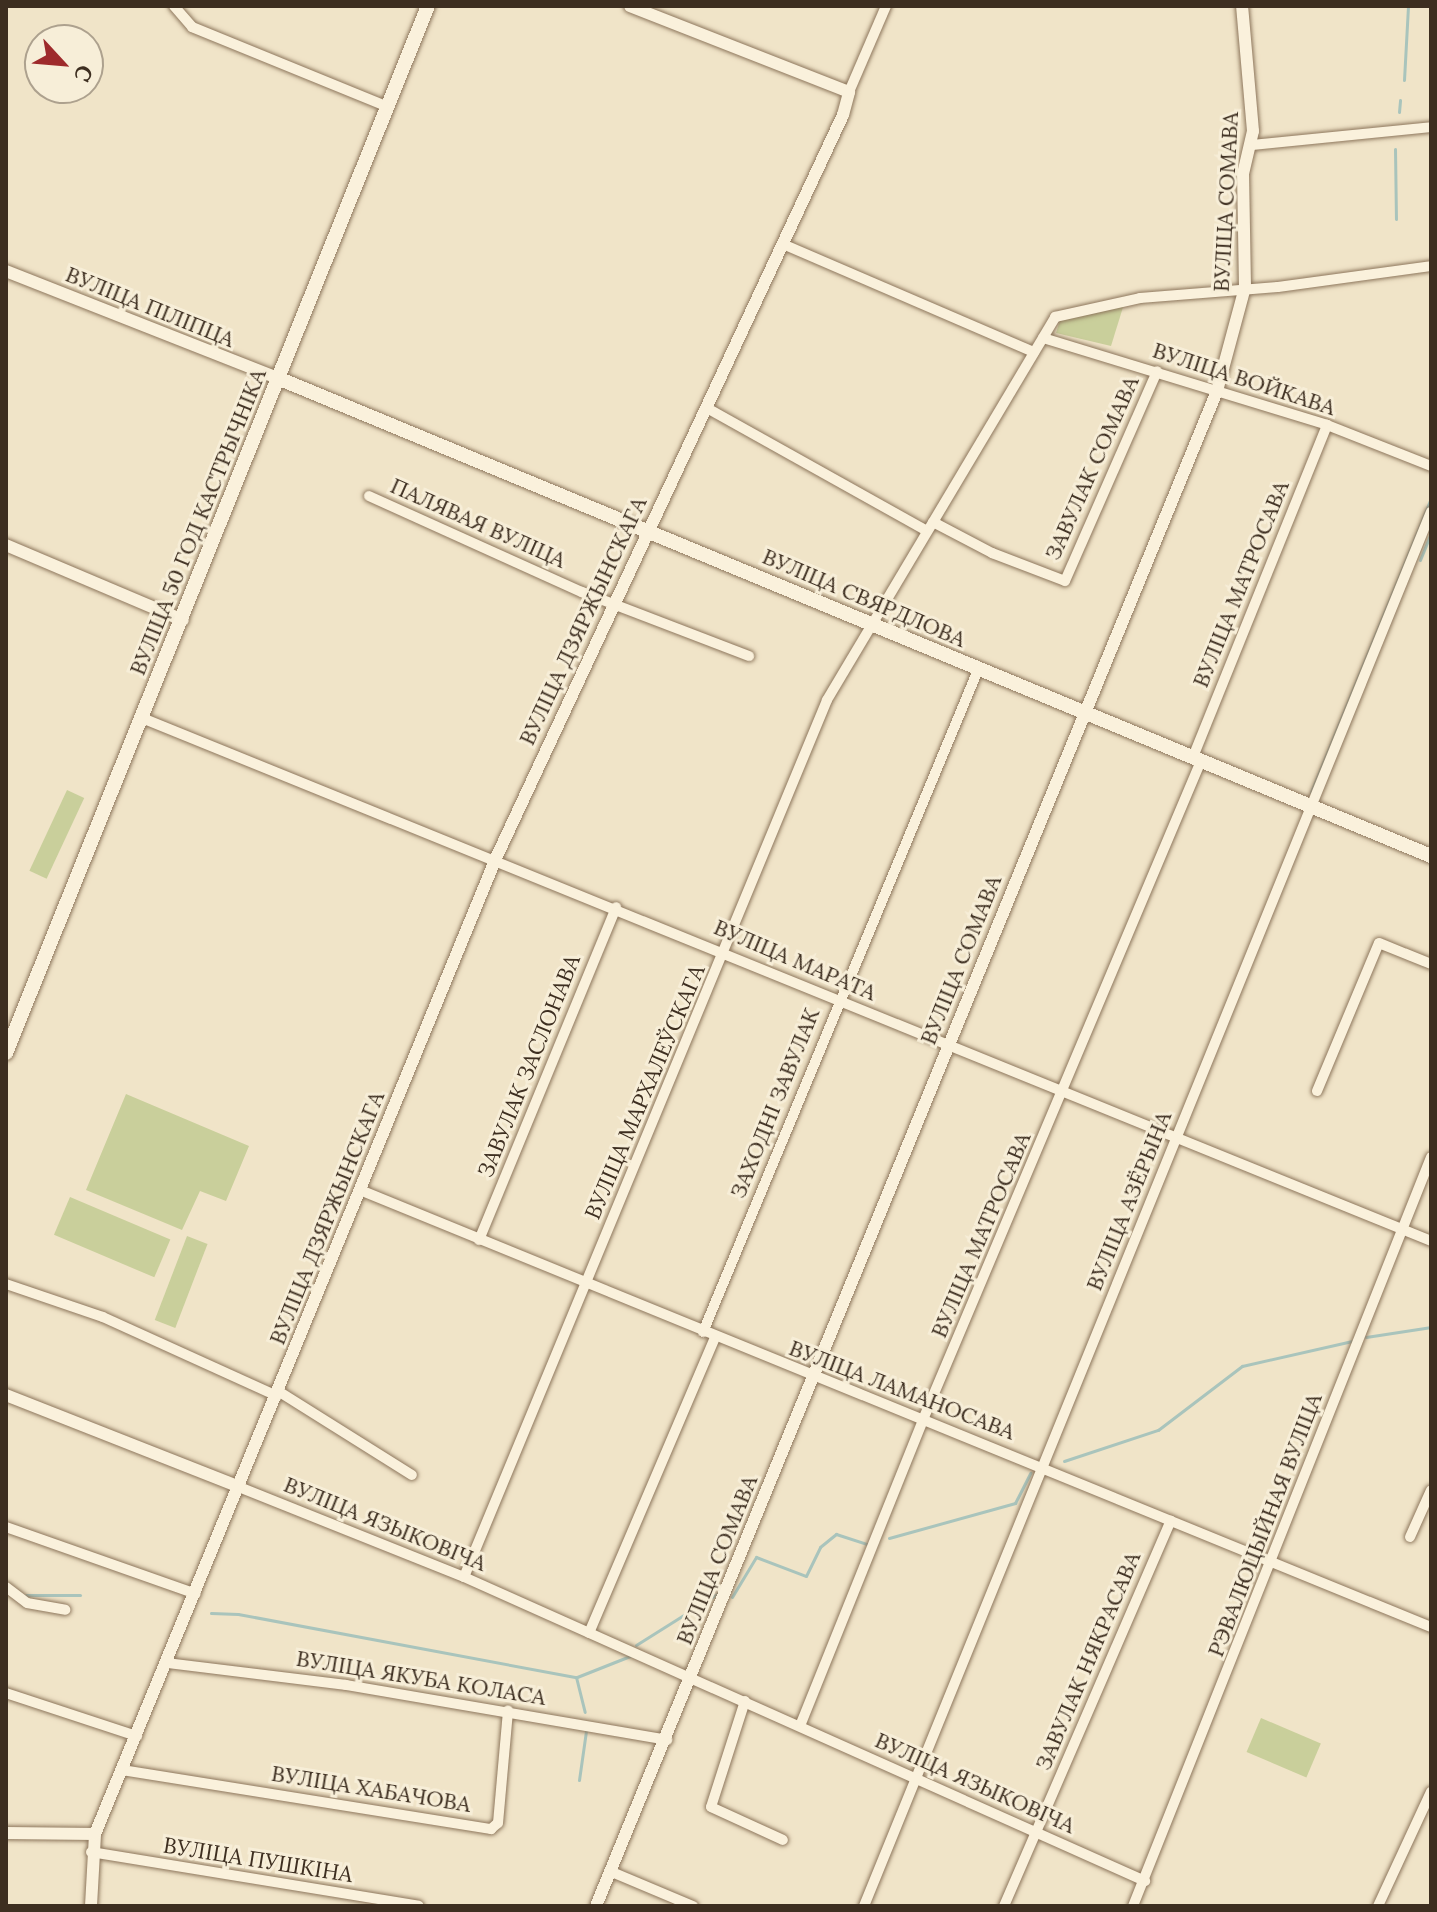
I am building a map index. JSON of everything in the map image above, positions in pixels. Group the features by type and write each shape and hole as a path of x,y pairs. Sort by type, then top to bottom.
{"main road":[{"name":"ВУЛІЦА 50 ГОД КАСТРЫЧНІКА","path":"6,1053 428,6"},
{"name":"ВУЛІЦА СВЯРДЛОВА","path":"280,379 1431,856"}],"street":[{"path":"174,6 192,27 386,106"},
{"path":"630,6 849,92 886,6"},
{"name":"ВУЛІЦА СОМАВА","path":"596,1906 667,1740 1217,391 1245,287 1243,174 1252,145 1242,6"},
{"name":"ВУЛІЦА ДЗЯРЖЫНСКАГА","path":"91,1906 91,1852 95,1834 496,858 646,531 785,245 849,92"},
{"path":"1252,145 1431,127"},
{"path":"785,245 1034,352"},
{"name":"ВУЛІЦА МАРХАЛЕЎСКАГА","path":"464,1577 726,951 791,778 870,624 1043,338 1064,312 1431,266"},
{"name":"ВУЛІЦА ПІЛІПЦА","path":"6,271 280,379"},
{"name":"ВУЛІЦА ВОЙКАВА","path":"1043,338 1327,425 1431,466"},
{"name":"ЗАВУЛАК СОМАВА","path":"930,526 1065,581 1157,371"},
{"path":"707,408 930,526"},
{"name":"ВУЛІЦА МАТРОСАВА","path":"800,1726 922,1422 1065,1093 1327,425"},
{"name":"ПАЛЯВАЯ ВУЛІЦА","path":"369,496 612,604 749,656"},
{"name":"ВУЛІЦА АЗЁРЫНА","path":"864,1906 1431,512"},
{"path":"6,545 183,620"},
{"name":"ЗАХОДНІ ЗАВУЛАК","path":"703,1332 978,670"},
{"name":"ВУЛІЦА МАРАТА","path":"142,718 726,951 838,1001 1431,1241"},
{"name":"ЗАВУЛАК ЗАСЛОНАВА","path":"479,1240 616,907"},
{"path":"1317,1091 1379,943 1431,964"},
{"name":"РЭВАЛЮЦЫЙНАЯ ВУЛІЦА","path":"1133,1906 1431,1157"},
{"name":"ВУЛІЦА ЛАМАНОСАВА","path":"360,1190 922,1422 1043,1466 1431,1627"},
{"path":"6,1284 103,1317 278,1394 412,1475"},
{"path":"589,1633 715,1337"},
{"name":"ВУЛІЦА ЯЗЫКОВІЧА","path":"6,1395 464,1577 1145,1881"},
{"path":"1410,1537 1431,1490"},
{"name":"ЗАВУЛАК НЯКРАСАВА","path":"1004,1906 1171,1521"},
{"path":"6,1527 196,1594"},
{"path":"6,1587 27,1603 65,1610"},
{"name":"ВУЛІЦА ЯКУБА КОЛАСА","path":"167,1663 508,1710 667,1740"},
{"path":"6,1693 137,1736"},
{"path":"745,1701 711,1807 783,1840"},
{"name":"ВУЛІЦА ХАБАЧОВА","path":"122,1770 491,1829 498,1823 508,1710"},
{"path":"1378,1906 1431,1792"},
{"path":"6,1833 95,1834"},
{"name":"ВУЛІЦА ПУШКІНА","path":"91,1852 419,1906"},
{"path":"612,1872 693,1906"}],"green space":[{"path":"1124,304 1111,346 1056,333 1061,317"},
{"path":"67,790 84,798 47,879 29,871"},
{"path":"126,1094 249,1146 226,1201 200,1191 182,1230 86,1190"},
{"path":"70,1197 170,1240 154,1277 54,1235"},
{"path":"187,1236 208,1244 175,1328 155,1320"},
{"path":"1261,1718 1321,1743 1306,1777 1247,1752"}],"waterway":[{"path":"1404,80 1408,6"},
{"path":"1399,112 1400,100"},
{"path":"1395,149 1396,219"},
{"path":"1311,792 1431,498"},
{"path":"1420,560 1431,533"},
{"path":"1366,1337 1431,1327"},
{"path":"1064,1461 1158,1430 1242,1366 1352,1341"},
{"path":"889,1538 1015,1503 1030,1473"},
{"path":"732,1597 756,1557 806,1576 820,1547 836,1534 870,1545"},
{"path":"636,1645 720,1592"},
{"path":"26,1595 80,1595"},
{"path":"211,1613 238,1614 576,1677 585,1712"},
{"path":"577,1677 630,1656"},
{"path":"579,1780 586,1731"}]}
